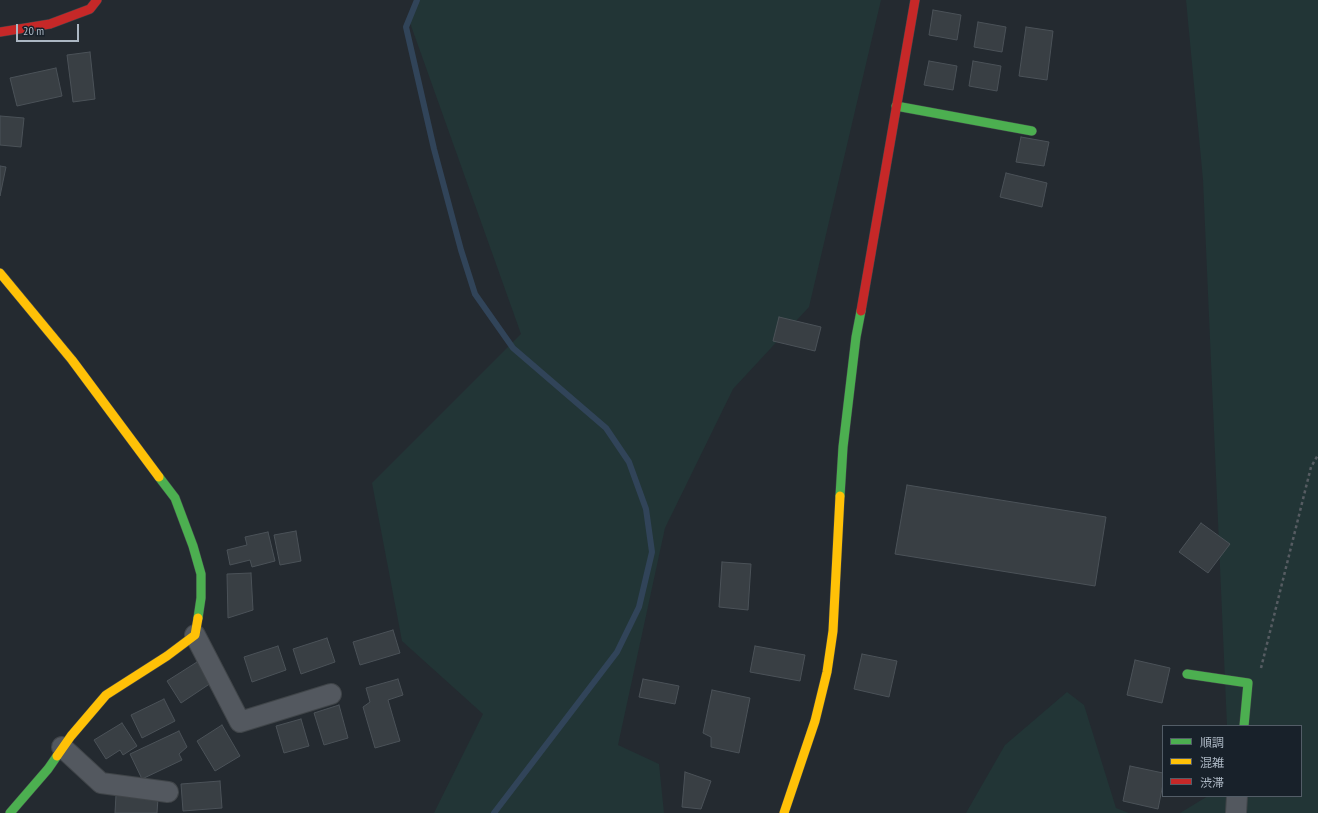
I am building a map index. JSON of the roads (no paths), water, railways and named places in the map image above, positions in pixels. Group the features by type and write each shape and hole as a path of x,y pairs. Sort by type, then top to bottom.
{"street":[{"path":"0,32 50,24 90,9 97,0"},
{"path":"784,813 815,721 827,672 833,631 843,447 854,353 915,0"},
{"path":"896,106 1032,131"},
{"path":"0,273 72,360 175,498 193,546 201,574 201,598 196,635 240,722 331,694"},
{"path":"10,813 48,769 62,747 106,695 167,656 196,635"},
{"path":"1187,674 1248,683 1244,725"},
{"path":"62,747 101,783 168,792"},
{"path":"1236,813 1237,797"}],"waterway":[{"path":"417,0 406,27 434,149 461,250 475,294 513,348 606,428 629,462 646,509 652,552 639,607 617,652 494,813"}]}
